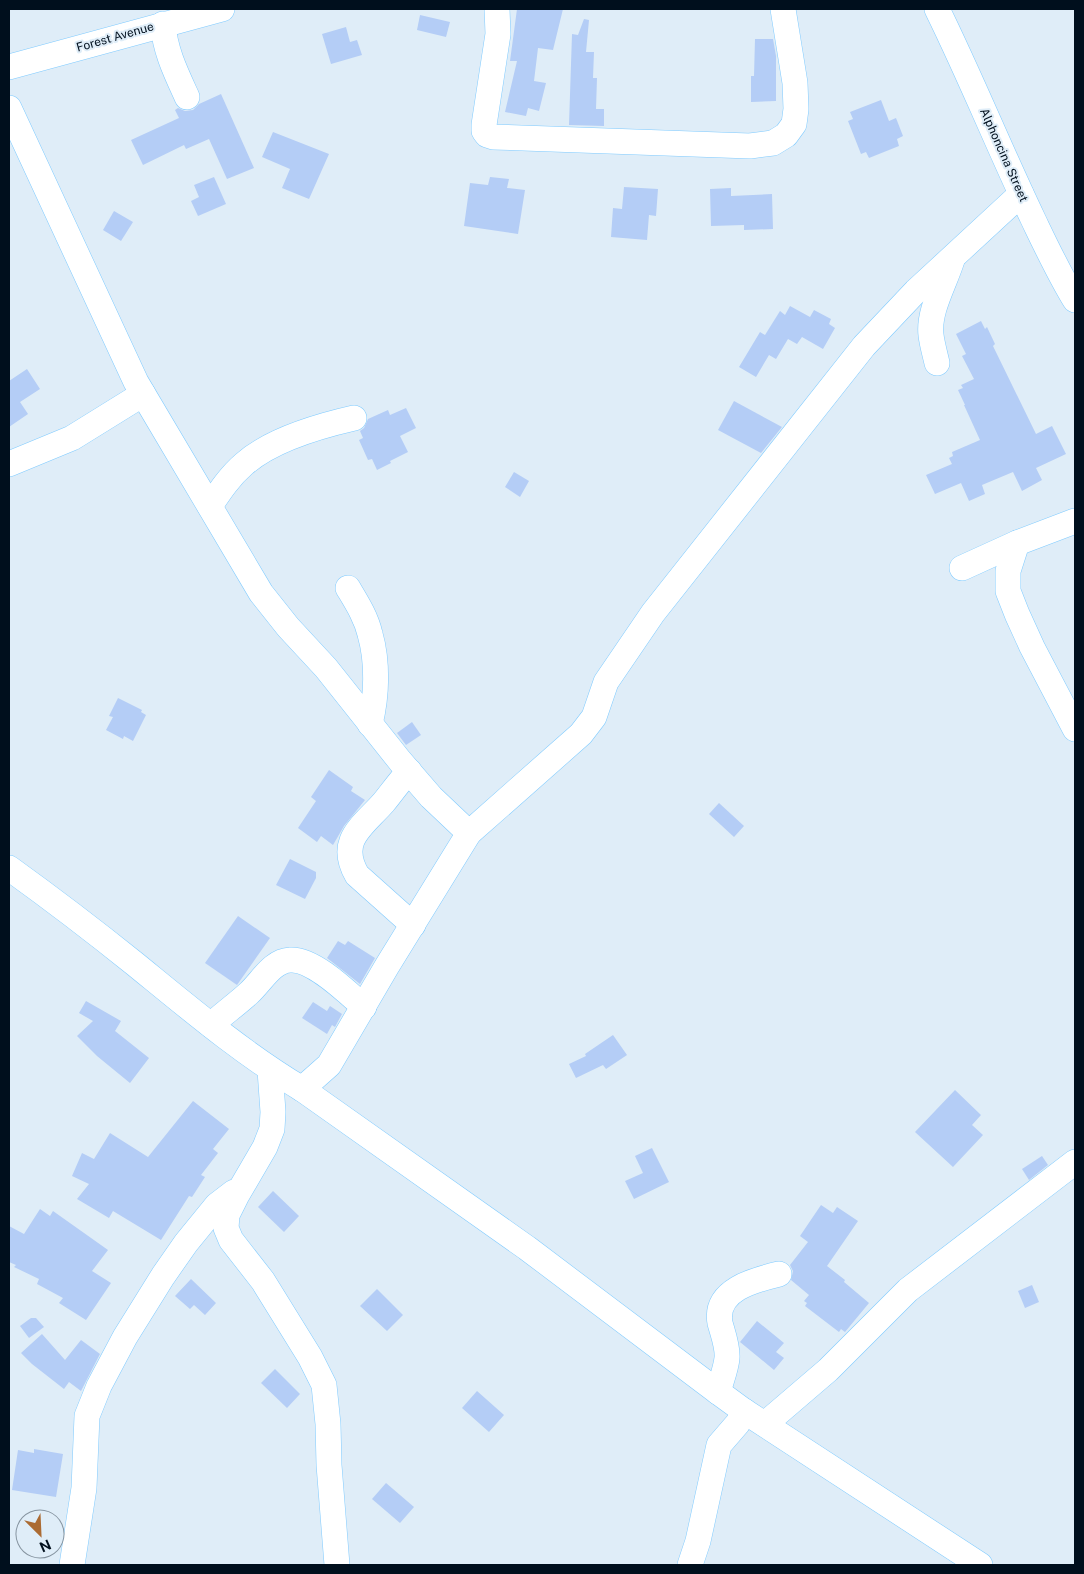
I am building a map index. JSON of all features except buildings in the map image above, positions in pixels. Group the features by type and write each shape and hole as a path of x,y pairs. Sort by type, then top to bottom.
{"street":[{"name":"Forest Avenue","path":"9,67 222,9"},
{"path":"497,9 498,34 484,125 486,135 493,137 750,146 773,143 786,135 794,124 796,109 795,83 782,10"},
{"name":"Alphoncina Street","path":"937,9 956,47 1021,194 1058,270 1075,300"},
{"path":"163,24 164,37 171,61 188,97"},
{"path":"9,108 136,382 261,593 288,627 326,668 431,797 469,833"},
{"path":"302,1088 329,1065 469,833 581,734 594,717 606,682 653,613 864,346 916,290 1021,194"},
{"path":"936,363 931,334 933,314 948,275 952,257"},
{"path":"9,464 72,438 144,394"},
{"path":"210,506 231,476 245,463 270,446 334,423 354,418"},
{"path":"962,568 1017,543 1075,521"},
{"path":"1017,543 1008,571 1008,590 1032,647 1075,729"},
{"path":"348,588 361,610 371,636 376,688 370,724"},
{"path":"409,771 354,835 349,852 351,864 357,875 413,926"},
{"path":"9,868 89,926 210,1025 270,1070 302,1088 526,1248 718,1392 980,1565"},
{"path":"210,1025 250,992 268,972 281,962 291,959 308,964 325,974 364,1007"},
{"path":"270,1070 273,1112 272,1129 265,1147 228,1214 226,1224 228,1234 263,1281 310,1357 324,1385 328,1424 328,1465 337,1565"},
{"path":"690,1565 698,1541 720,1445 738,1423 755,1418 828,1370 908,1290 1075,1162"},
{"path":"72,1565 84,1488 87,1416 98,1386 125,1337 163,1276 217,1205 242,1186"},
{"path":"718,1392 728,1357 720,1320 720,1308 724,1299 744,1285 779,1274"}]}
